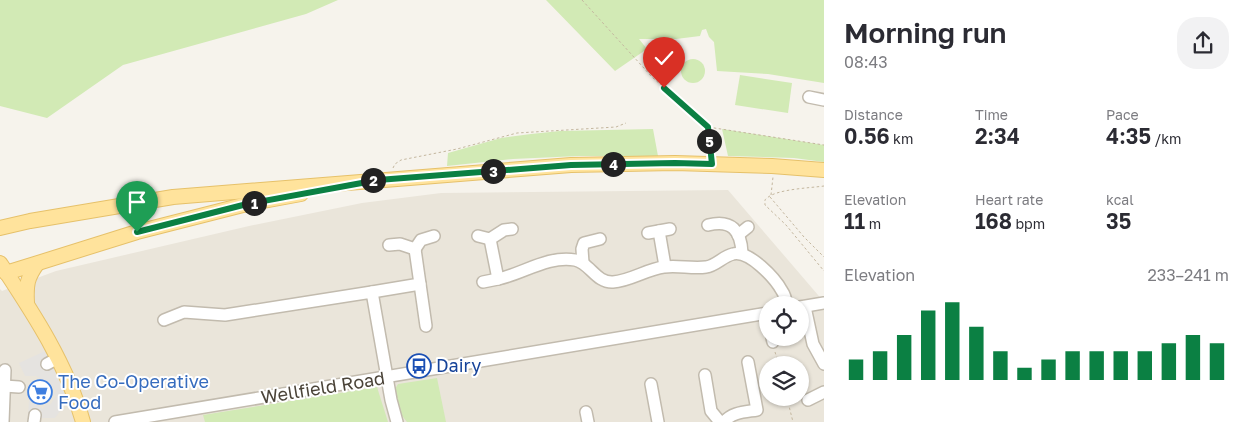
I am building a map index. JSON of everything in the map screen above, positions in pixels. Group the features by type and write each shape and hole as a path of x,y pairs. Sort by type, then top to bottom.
{"main road":[{"path":"0,228 30,221 173,197 571,165 675,163 772,166 824,170"},
{"path":"83,422 77,401 53,361 27,305 3,268 37,264 137,232 247,204 385,179"},
{"path":"27,305 26,285 30,273 37,264"}],"street":[{"path":"810,97 824,100"},
{"path":"708,225 722,223 735,230 742,244 742,253"},
{"path":"735,230 748,228"},
{"path":"478,236 490,238 506,230"},
{"path":"659,231 666,266"},
{"path":"426,326 415,249 421,240 434,236"},
{"path":"490,238 498,279"},
{"path":"583,263 582,245 600,239"},
{"path":"389,245 400,244 415,249"},
{"path":"483,282 510,276 552,262 574,260 583,263 600,279 613,282 666,266 705,268 727,256 742,253 754,260 782,290 784,296"},
{"path":"164,320 184,312 225,315 420,284"},
{"path":"372,292 390,400 397,422"},
{"path":"809,306 824,304"},
{"name":"Wellfield Road","path":"114,422 759,316"},
{"path":"809,329 813,344 824,364"},
{"path":"705,375 712,410 722,422 735,414 757,410 748,362"},
{"path":"3,422 5,370"},
{"path":"651,384 658,422"},
{"path":"4,386 19,386"},
{"path":"809,400 824,392"}],"path":[{"path":"582,0 662,85 708,127 824,145"},
{"path":"385,179 395,164 401,160 449,151 500,137 541,130 616,127 626,123"},
{"path":"708,127 712,164"},
{"path":"770,196 774,178 772,166"},
{"path":"824,186 776,193 765,201 765,205 786,225 824,271"},
{"path":"770,196 809,243 824,257"},
{"path":"805,248 809,243"},
{"path":"789,406 793,422"}],"shaded area":[{"path":"728,190 824,302 824,422 0,422 0,289 2,291 56,271 249,226 362,203 441,193"},
{"path":"45,351 64,382 70,398 55,418 28,418 29,399 43,409 47,404 50,405 56,396 54,394 56,390 36,376 25,376 19,363"}],"green space":[{"path":"0,0 338,0 306,14 123,65 47,118 0,106"},
{"path":"546,0 824,0 824,83 768,74 717,71 714,42 709,37 706,29 702,30 700,36 676,39 639,39 647,49 615,71"},
{"path":"693,59 702,62 705,71 702,80 693,83 684,80 681,71 684,62"},
{"path":"740,75 792,83 788,113 735,105"},
{"path":"653,129 658,156 579,156 513,159 447,166 448,153 501,138 560,131"},
{"path":"722,129 824,145 824,162 794,158 728,156"},
{"path":"437,378 446,422 407,422 399,412 395,389 398,384"},
{"path":"377,387 388,422 205,422 203,415"}],"place":[{"name":"Dairy","path":"419,366"},
{"name":"The Co-Operative Food","path":"40,392"}],"route":[{"path":"137,232 247,204 378,180 571,165 712,164 708,127 664,88"}]}
